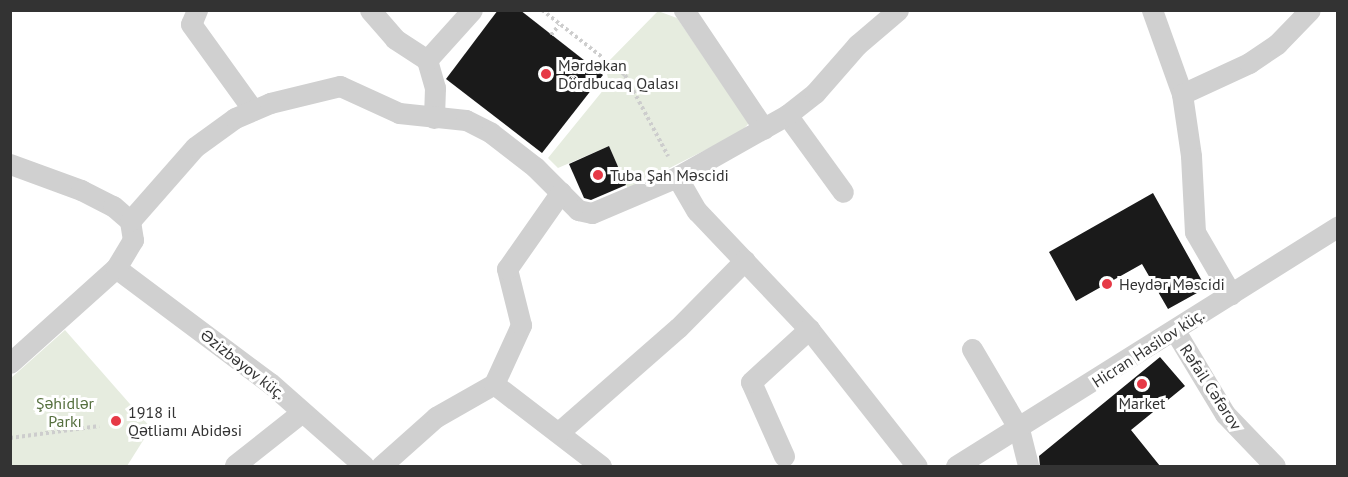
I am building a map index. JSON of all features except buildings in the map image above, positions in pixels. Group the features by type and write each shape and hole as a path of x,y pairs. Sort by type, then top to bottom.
{"street":[{"path":"197,10 191,24 253,110"},
{"path":"370,10 395,39 427,60 435,88 434,118"},
{"path":"427,60 472,10"},
{"path":"684,10 764,129"},
{"path":"130,221 195,147 223,125 253,110 340,86 399,113 480,126 561,192 578,210 592,213 676,177 787,115 815,93 857,45 898,10"},
{"path":"1152,10 1182,94 1191,156 1195,232 1231,294"},
{"path":"1182,94 1249,63 1277,44 1310,10"},
{"path":"787,115 843,192"},
{"path":"10,164 81,189 112,206 130,221 133,240 116,267 10,363"},
{"path":"676,177 697,211 809,329 917,466"},
{"path":"381,466 436,417 494,384 521,325 507,269 561,192"},
{"name":"Hicran Hasilov küç.","path":"956,466 1175,331 1338,226"},
{"path":"559,432 678,328 745,260"},
{"name":"Əzizbəyov küç.","path":"116,267 270,383 364,466"},
{"path":"784,456 751,382 809,329"},
{"name":"Rəfail Cəfərov","path":"1175,331 1225,414 1275,466"},
{"path":"972,349 1019,429 1028,466"},
{"path":"494,384 601,466"},
{"path":"235,465 302,412"}],"path":[{"path":"542,10 633,83 676,177"},
{"path":"551,35 559,25"},
{"path":"10,438 99,426"}],"green space":[{"path":"658,11 677,18 749,123 741,132 628,189 609,146 558,168 548,158 609,83 605,65"},
{"name":"Şəhidlər Parkı","path":"65,330 151,428 127,466 11,466 11,378"}],"place":[{"name":"Mərdəkan Dördbucaq Qalası","path":"546,74"},
{"name":"Tuba Şah Məscidi","path":"598,175"},
{"name":"Heydər Məscidi","path":"1107,284"},
{"name":"Market","path":"1142,384"},
{"name":"1918 il Qətliamı Abidəsi","path":"116,421"}]}
